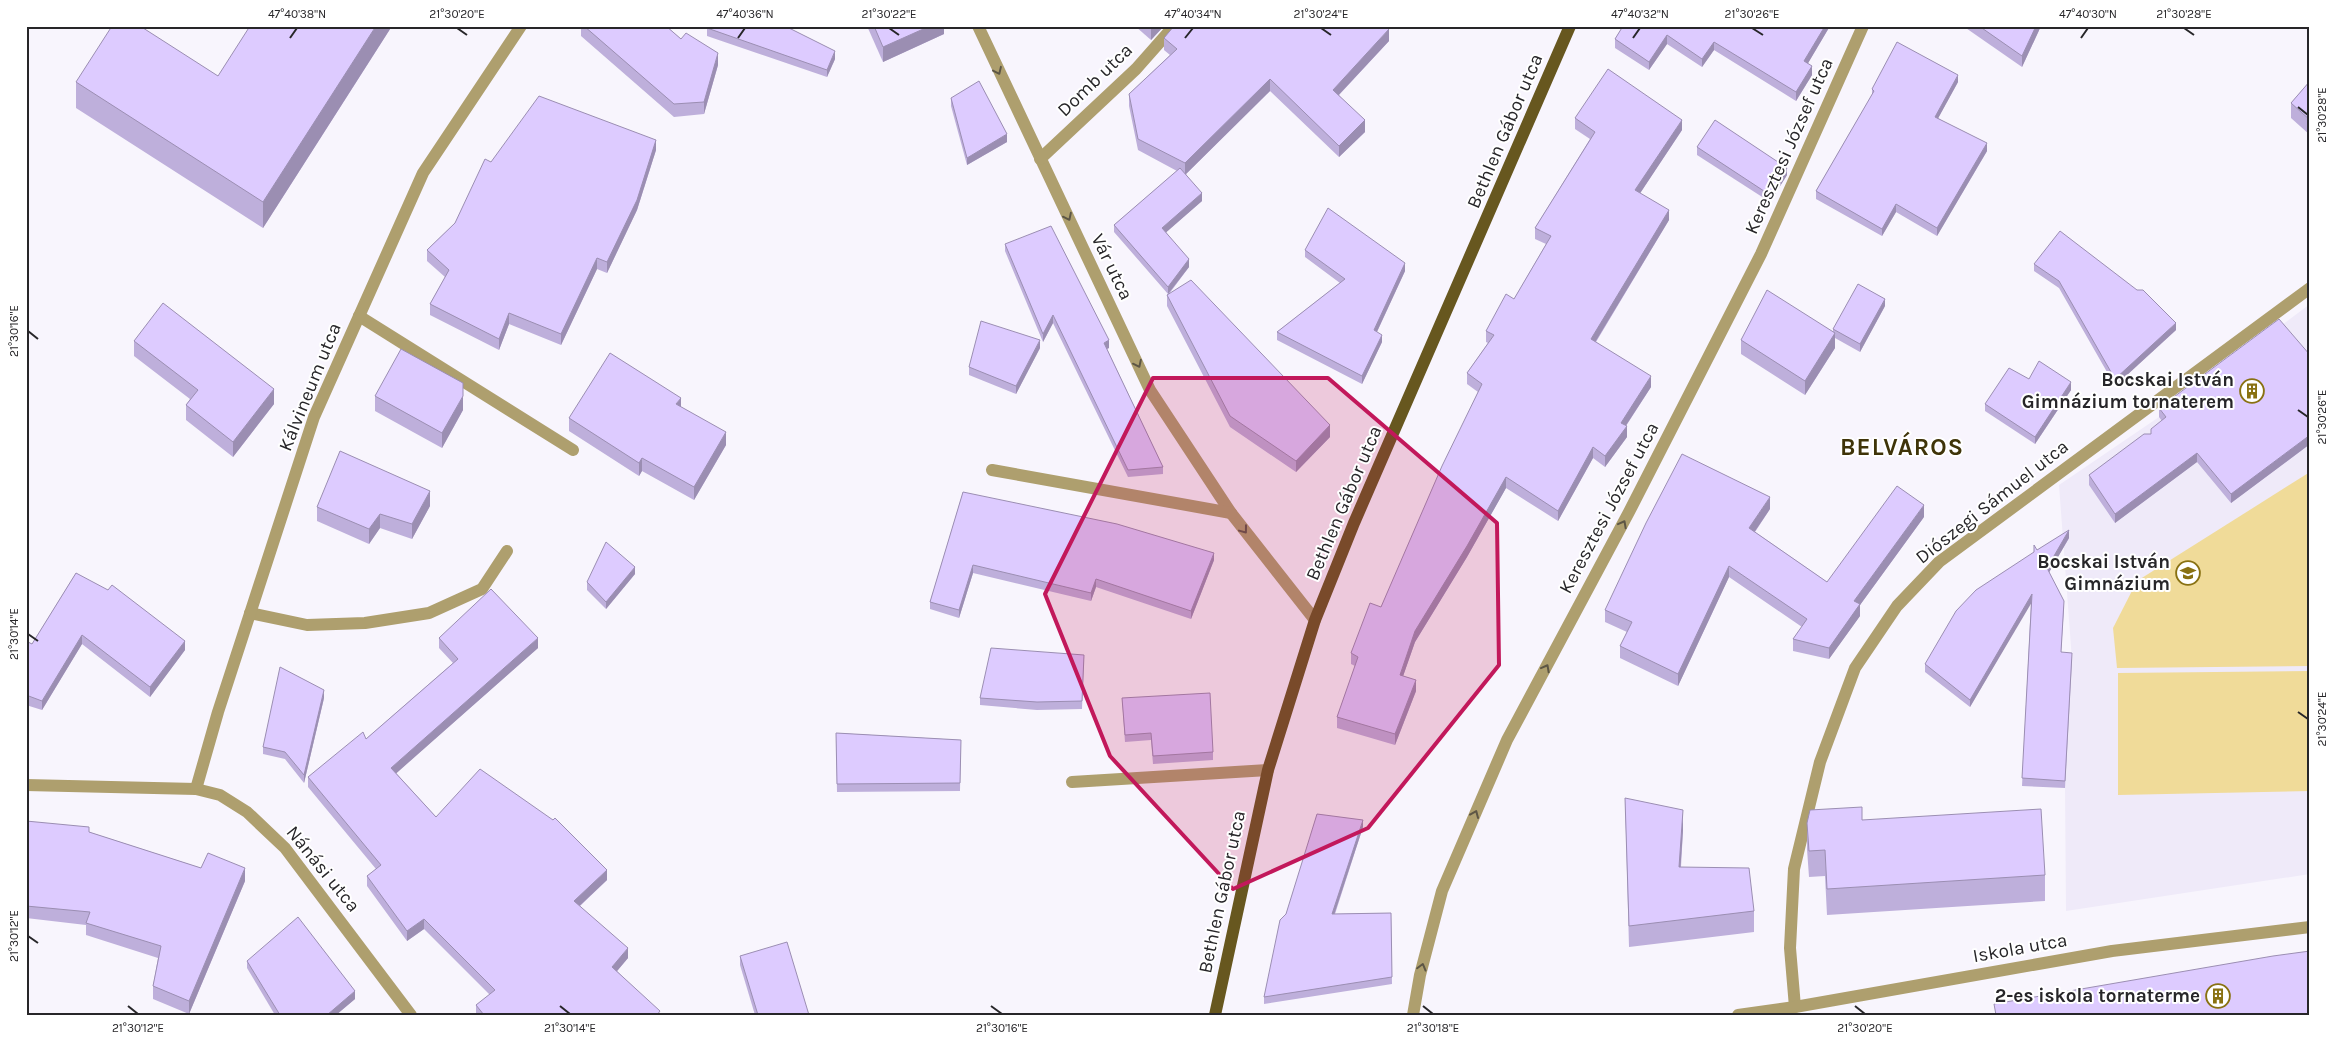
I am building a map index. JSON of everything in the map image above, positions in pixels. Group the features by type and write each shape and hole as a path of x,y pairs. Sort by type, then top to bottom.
{"main road":[{"name":"Bethlen Gábor utca","path":"1215,1015 1268,770 1315,620 1354,523 1570,26"}],"street":[{"name":"Kálvineum utca","path":"196,789 218,712 314,417 423,173 521,26"},
{"name":"Vár utca","path":"978,26 1150,390 1231,513 1315,620"},
{"name":"Domb utca","path":"1040,159 1136,69 1174,26"},
{"name":"Keresztesi József utca","path":"1413,1015 1420,975 1442,891 1506,740 1629,512 1761,254 1864,26"},
{"name":"Diószegi Sámuel utca","path":"1795,1007 1790,948 1794,869 1820,762 1855,668 1897,606 1939,562 2310,288"},
{"path":"359,316 573,450"},
{"path":"992,470 1231,513"},
{"path":"250,613 307,625 365,623 429,613 482,589 507,551"},
{"path":"1072,782 1268,770"},
{"name":"Nánási utca","path":"26,785 196,789 220,796 247,812 286,848 412,1015"},
{"name":"Iskola utca","path":"1745,1014 1795,1007 2112,951 2310,927"}],"highlighted area":[{"path":"1153,378 1328,378 1497,523 1499,665 1368,828 1233,889 1110,756 1045,594"}],"shaded area":[{"name":"Bocskai István Gimnázium","path":"2310,304 2310,874 2066,911 2065,788 2072,660 2059,485 2159,417"},
{"path":"2310,472 2310,666 2117,668 2113,628 2137,581"},
{"path":"2310,671 2310,791 2118,795 2118,673"}],"building":[{"path":"112,26 140,26 218,76 250,26 376,26 263,202 76,82"},
{"path":"584,26 666,26 681,39 686,33 718,53 704,102 674,104"},
{"path":"708,26 785,26 835,51 827,70 707,28"},
{"path":"874,26 930,26 883,47"},
{"path":"1174,26 1385,26 1389,29 1333,90 1365,120 1339,146 1270,79 1185,163 1138,139 1129,94 1177,49 1164,38"},
{"path":"1623,26 1825,26 1804,61 1812,66 1796,92 1714,42 1702,59 1667,35 1649,62 1615,39"},
{"path":"1979,26 2036,26 2022,56"},
{"path":"1897,42 1958,75 1935,117 1987,143 1937,228 1896,204 1882,229 1816,191 1874,91 1872,89"},
{"path":"1608,69 1682,120 1635,190 1669,210 1591,339 1651,376 1621,423 1627,426 1605,456 1593,447 1558,511 1506,477 1467,546 1415,631 1400,675 1416,680 1395,734 1337,717 1358,657 1351,653 1370,603 1381,607 1442,466 1482,384 1467,373 1494,335 1486,331 1506,294 1514,299 1551,236 1535,228 1595,132 1575,118"},
{"path":"979,81 1007,134 967,158 951,98"},
{"path":"2310,81 2310,120 2291,103"},
{"path":"539,96 656,140 637,200 607,262 597,258 561,334 509,313 499,339 430,304 449,270 427,250 455,223 485,159 491,162"},
{"path":"1715,120 1787,168 1770,195 1697,147"},
{"path":"1180,168 1202,193 1162,228 1189,259 1168,287 1114,225"},
{"path":"1328,208 1405,263 1374,330 1382,335 1362,376 1277,332 1345,279 1305,250"},
{"path":"1051,226 1109,340 1104,343 1163,467 1128,470 1053,315 1043,334 1005,244"},
{"path":"2060,231 2137,290 2143,290 2176,323 2115,379 2059,281 2034,264"},
{"path":"1191,280 1330,425 1296,461 1230,416 1167,295"},
{"path":"1858,284 1885,299 1860,344 1833,329"},
{"path":"1767,290 1835,333 1805,381 1741,340"},
{"path":"163,303 274,389 233,442 186,405 198,390 134,341"},
{"name":"Bocskai István Gimnázium tornaterem","path":"2279,319 2310,355 2310,435 2231,494 2197,453 2115,514 2089,475 2144,434 2151,434 2151,429 2166,417 2159,408"},
{"path":"981,321 1040,340 1016,386 969,367"},
{"path":"401,349 463,383 463,396 442,433 375,396"},
{"path":"610,353 681,398 676,404 726,432 694,487 642,458 639,463 569,418"},
{"path":"2039,361 2071,382 2035,437 1985,404 2009,368 2029,379"},
{"path":"340,451 430,491 412,524 380,514 369,529 317,507"},
{"path":"1682,454 1770,497 1749,528 1827,582 1897,486 1924,505 1854,601 1860,604 1829,648 1793,639 1807,619 1729,566 1678,674 1620,646 1632,622 1605,610 1646,523"},
{"path":"963,492 1117,524 1214,553 1191,611 1096,579 1091,593 973,565 959,610 930,602"},
{"path":"2069,530 2047,568 2064,601 2061,652 2072,653 2065,781 2022,778 2032,594 1970,700 1925,664 1956,611 1976,590 2034,552 2034,545 2037,550"},
{"path":"606,542 635,567 606,602 587,582"},
{"path":"76,573 108,590 112,585 185,641 150,687 82,635 42,701 26,695 26,641 32,644"},
{"path":"491,589 538,638 391,768 436,817 480,769 553,820 555,818 607,870 574,901 628,948 612,967 660,1011 657,1015 484,1015 476,1005 495,990 424,919 407,931 367,876 381,865 308,777 363,732 366,739 458,659 439,638"},
{"path":"991,648 1084,655 1082,701 1037,702 980,698"},
{"path":"280,667 324,690 304,775 285,752 263,747"},
{"path":"1210,693 1213,752 1153,756 1151,733 1125,735 1122,698"},
{"path":"836,733 961,740 960,783 837,784"},
{"path":"1625,798 1683,810 1679,867 1749,868 1754,911 1629,926"},
{"path":"1862,807 1862,820 2041,809 2045,875 1827,889 1825,850 1809,851 1807,823 1810,810"},
{"path":"1317,814 1363,820 1332,914 1391,913 1392,977 1264,997 1280,920 1286,914"},
{"path":"26,821 89,827 89,832 201,868 208,853 245,868 189,1001 153,986 161,946 86,923 90,912 26,906"},
{"path":"298,917 355,991 327,1015 280,1015 247,961"},
{"path":"787,942 809,1015 758,1015 740,956"},
{"path":"2310,951 2310,1015 1996,1015 1994,1004"}],"place":[{"name":"Bocskai István Gimnázium tornaterem","path":"2252,391"},
{"name":"Bocskai István Gimnázium","path":"2188,573"},
{"name":"2-es iskola tornaterme","path":"2218,996"}],"district":[{"name":"BELVÁROS","path":"1902,447"}]}
